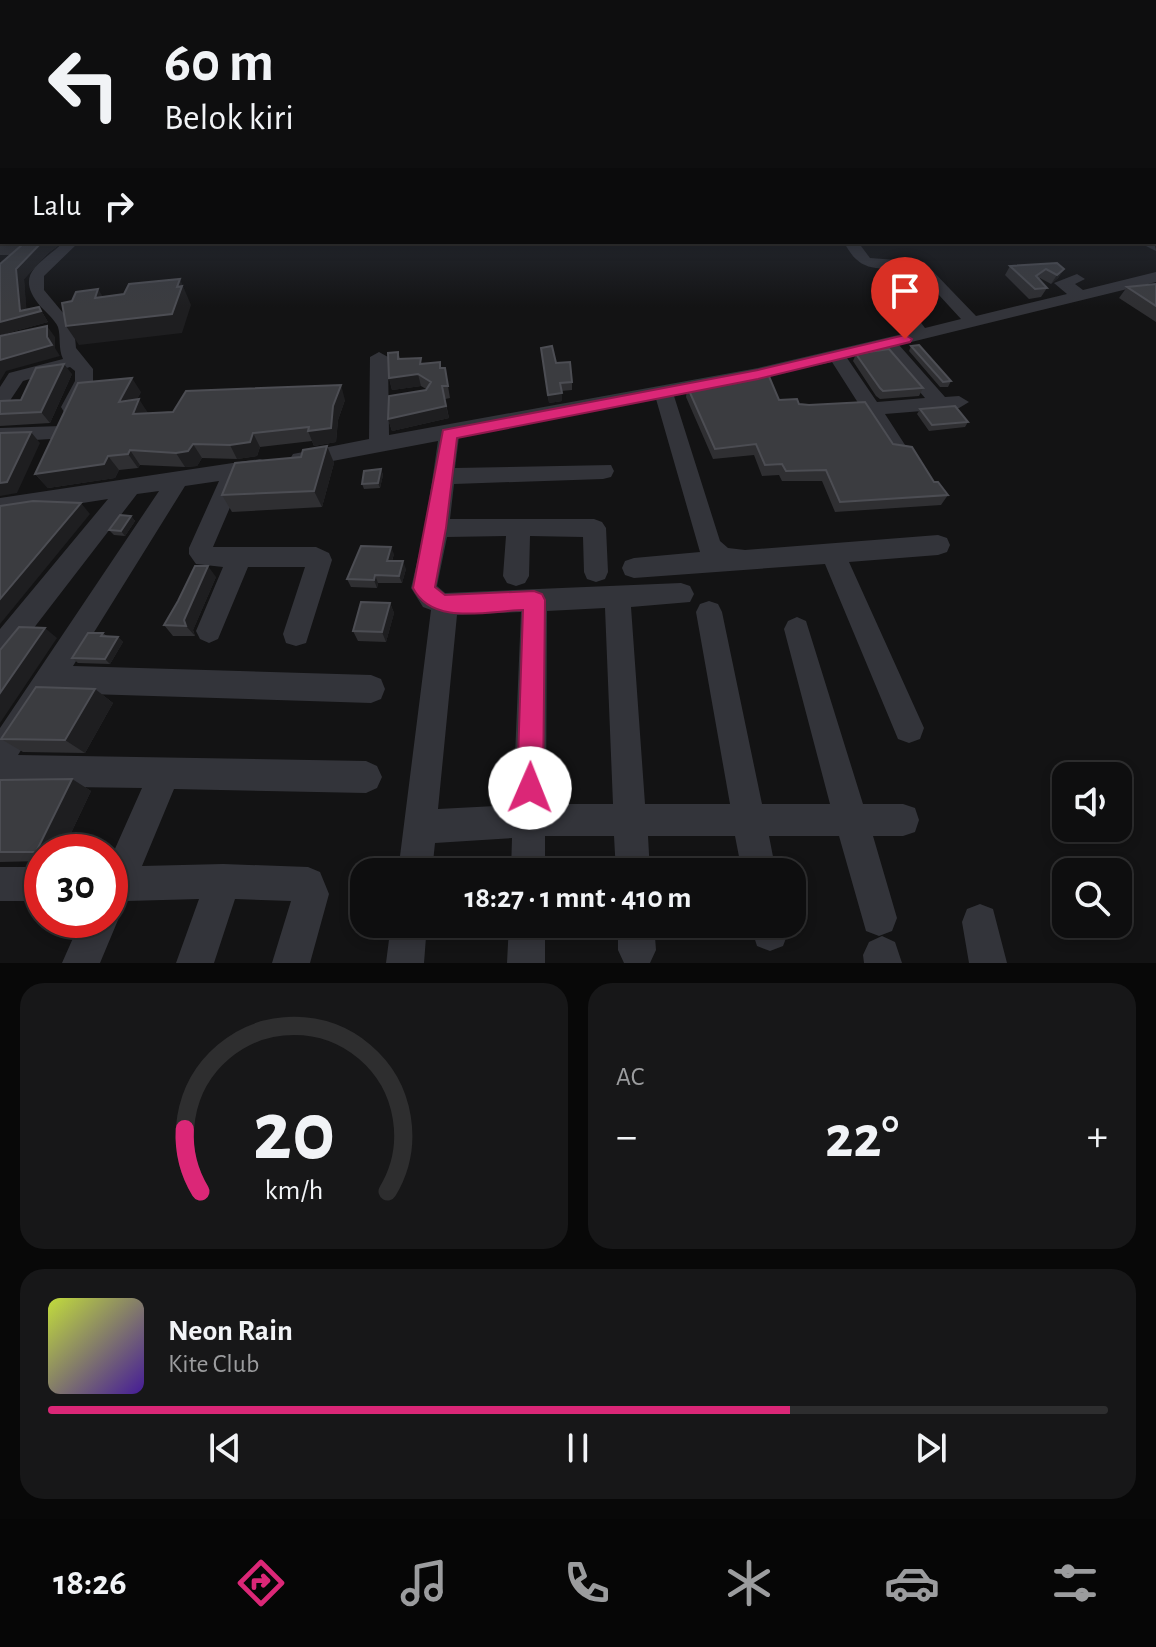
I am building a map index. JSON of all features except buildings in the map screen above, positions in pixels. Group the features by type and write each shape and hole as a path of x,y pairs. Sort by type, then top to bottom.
{"street":[{"path":"0,435 57,440 86,375 67,348 66,326 36,291 35,284 37,275 70,244"},
{"path":"852,244 864,261 919,265 974,323"},
{"path":"8,507 449,434 664,393 837,356 1060,302 1079,288 1152,281"},
{"path":"1042,286 1060,302"},
{"path":"897,302 922,335"},
{"path":"40,332 66,326"},
{"path":"841,406 950,402 888,344"},
{"path":"837,356 897,448"},
{"path":"379,357 385,401 379,445"},
{"path":"0,401 12,379 20,374 75,361"},
{"path":"664,393 709,545 715,554 728,559"},
{"path":"449,434 437,528 424,588 432,599 445,604 525,588 617,596 681,594"},
{"path":"234,471 201,548 205,557 316,557 320,560 296,634"},
{"path":"443,476 603,471"},
{"path":"8,507 40,475"},
{"path":"0,755 178,480"},
{"path":"0,650 129,488"},
{"path":"518,527 525,588 528,858"},
{"path":"437,528 594,528 596,572"},
{"path":"634,568 938,545"},
{"path":"833,553 909,728"},
{"path":"209,631 240,557"},
{"path":"617,596 632,858"},
{"path":"417,858 445,604"},
{"path":"709,612 756,858"},
{"path":"797,629 879,918"},
{"path":"47,679 371,689"},
{"path":"0,770 366,777"},
{"path":"128,854 165,773"},
{"path":"420,827 529,820 903,820"},
{"path":"195,963 223,881"},
{"path":"128,888 223,881 308,884 311,894 291,963"},
{"path":"0,884 24,884"},
{"path":"980,922 988,963"},
{"path":"81,963 92,938"},
{"path":"405,963 408,938"},
{"path":"526,963 527,938"}],"route":[{"path":"530,788 534,600 445,604 432,599 424,588 437,528 449,434 758,374 905,339"}]}
